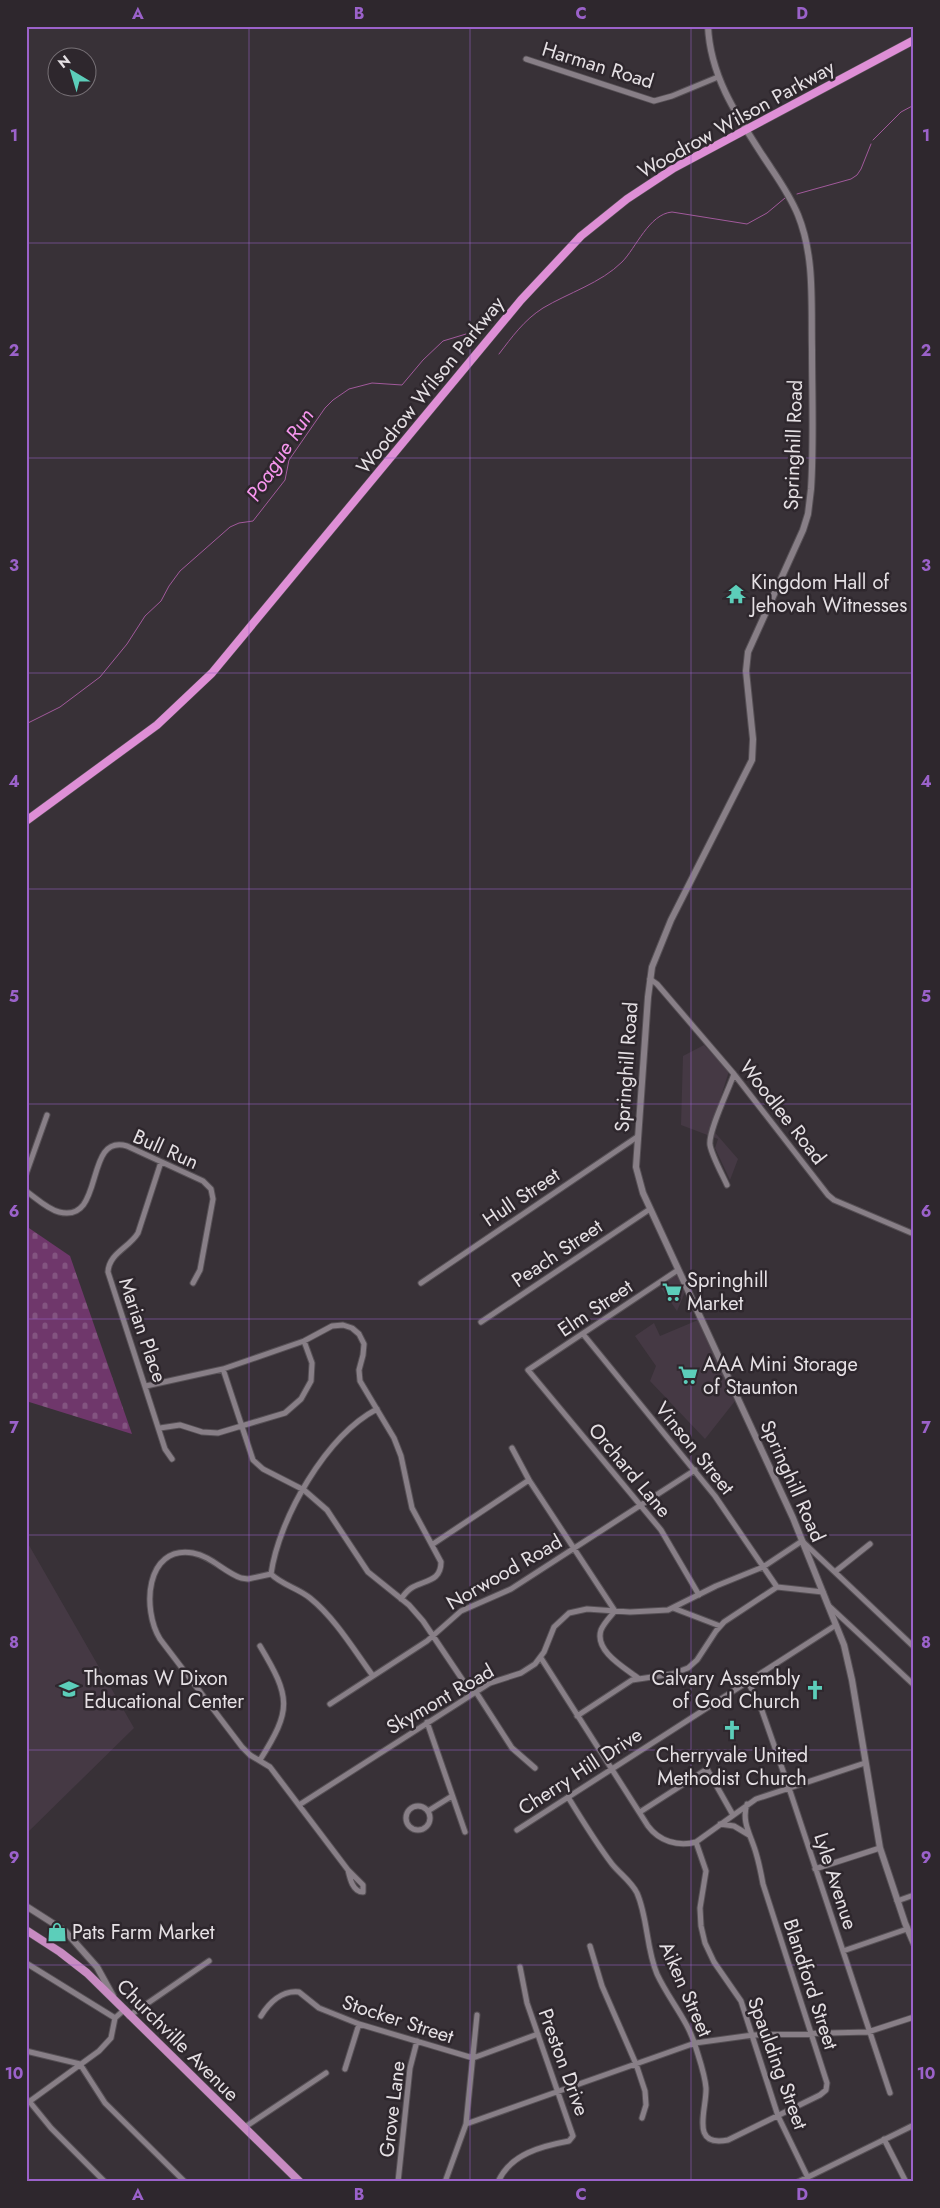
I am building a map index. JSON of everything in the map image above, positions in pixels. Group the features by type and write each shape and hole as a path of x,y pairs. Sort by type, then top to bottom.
{"highway":[{"name":"Woodrow Wilson Parkway","path":"26,821 157,726 212,673 521,300 571,246 611,211 651,182 692,158 914,40"}],"main road":[{"name":"Churchville Avenue","path":"26,1930 87,1973 300,2182"}],"street":[{"name":"Springhill Road","path":"708,26 710,48 721,87 782,182 801,222 809,261 812,454 809,507 802,530 748,652 746,671 754,745 752,760 662,940 650,979 637,1136 636,1171 650,1209 802,1541 836,1625 850,1670 880,1848 906,1929 914,1944"},
{"name":"Harman Road","path":"526,59 654,101 672,96 718,77"},
{"name":"Woodlee Road","path":"650,979 657,984 734,1074 829,1197 914,1234"},
{"path":"727,1185 710,1144 720,1106 729,1091 734,1074"},
{"path":"26,1174 47,1115"},
{"name":"Hull Street","path":"421,1283 637,1136"},
{"name":"Bull Run","path":"26,1191 56,1210 69,1212 80,1207 87,1200 102,1155 110,1147 122,1145 204,1181 212,1193 213,1199 200,1270 193,1283"},
{"name":"Marian Place","path":"161,1162 139,1232 113,1258 108,1270 166,1451 172,1459"},
{"name":"Peach Street","path":"481,1322 650,1209"},
{"name":"Elm Street","path":"528,1370 678,1270"},
{"path":"146,1386 223,1369 304,1341 332,1326 346,1325 355,1330 362,1338 364,1347 359,1370 360,1381 394,1438 401,1456 411,1504 441,1560 439,1573 433,1580 410,1589 400,1599"},
{"name":"Vinson Street","path":"583,1334 715,1496 777,1587"},
{"path":"160,1428 183,1426 214,1434 285,1413 305,1394 310,1383 312,1370 304,1341"},
{"path":"223,1369 250,1455 255,1463 304,1490 333,1516 368,1572 415,1612 512,1748 535,1768"},
{"name":"Orchard Lane","path":"528,1370 664,1534 699,1595"},
{"path":"271,1574 283,1530 304,1490 330,1449 342,1434 363,1416 377,1409"},
{"path":"512,1448 529,1480 615,1611"},
{"name":"Norwood Road","path":"330,1704 433,1636 461,1611 511,1589 574,1550 694,1470"},
{"path":"433,1544 529,1480"},
{"path":"866,1763 758,1798 696,1842 679,1844 662,1839 650,1829 541,1658 552,1631 564,1616 587,1609 651,1611 673,1608 764,1567 802,1541 836,1571 914,1647"},
{"path":"836,1571 870,1544"},
{"path":"348,1870 270,1767 250,1755 242,1747 159,1637 151,1614 150,1587 154,1575 164,1562 177,1554 184,1553 205,1557 241,1578 248,1579 271,1574 315,1602 373,1676"},
{"path":"577,1716 638,1678 664,1675 688,1668 698,1659 720,1626 777,1587 823,1592"},
{"path":"827,1604 914,1685"},
{"path":"673,1608 720,1626"},
{"path":"615,1611 601,1631 601,1641 610,1656 638,1678"},
{"name":"Cherry Hill Drive","path":"517,1830 836,1625"},
{"path":"260,1646 282,1689 284,1704 280,1727 260,1760"},
{"name":"Skymont Road","path":"299,1805 426,1722 494,1681 525,1671 541,1658"},
{"name":"Lyle Avenue","path":"748,1682 760,1705 789,1788 868,2032 890,2093"},
{"path":"426,1722 464,1832"},
{"path":"640,1812 707,1769 733,1814"},
{"path":"428,1811 452,1796"},
{"name":"Aiken Street","path":"568,1797 602,1850 637,1893 654,1967 686,2021 694,2043 706,2089 702,2127 708,2138 719,2141 728,2140 778,2116"},
{"name":"Blandford Street","path":"747,1804 744,1817 749,1835 827,2080 826,2090 820,2095 778,2116"},
{"path":"421,1806 428,1811 430,1821 425,1828 415,1829 409,1825 406,1816 412,1808 421,1806"},
{"path":"720,1824 734,1826 749,1835"},
{"name":"Spaulding Street","path":"696,1842 706,1871 700,1908 705,1943 714,1962 738,1997 778,2116 809,2179"},
{"path":"816,1869 880,1848"},
{"path":"897,1901 914,1895"},
{"path":"26,1906 62,1928 103,1976 114,2000"},
{"path":"843,1951 906,1929"},
{"path":"590,1946 602,1986 636,2064 646,2097 646,2108 642,2118"},
{"path":"115,2018 127,2013 209,1961"},
{"path":"26,1963 115,2018"},
{"path":"87,1973 94,1965"},
{"name":"Preston Drive","path":"498,2182 503,2173 529,2152 572,2139 573,2132 527,2002 520,1967"},
{"name":"Stocker Street","path":"261,2016 268,2004 286,1993 302,1993 319,2008 359,2024 473,2058 538,2034"},
{"path":"445,2182 466,2124 477,2015"},
{"path":"466,2124 694,2043 752,2035 868,2032 914,2017"},
{"path":"105,2182 50,2128 27,2102 108,2042 114,2032 115,2018"},
{"path":"345,2068 359,2024"},
{"name":"Grove Lane","path":"398,2182 410,2068 417,2041"},
{"path":"26,2050 80,2064 105,2103 186,2182"},
{"path":"245,2127 326,2073"},
{"path":"798,2182 809,2179 914,2125"},
{"path":"884,2139 906,2182"}],"shaded area":[{"path":"704,1045 729,1071 711,1128 738,1159 730,1180 715,1148 718,1139 681,1125 683,1056"},
{"path":"676,1273 685,1292 677,1311 659,1285"},
{"name":"AAA Mini Storage of Staunton","path":"698,1320 735,1401 705,1439 650,1381 656,1366 635,1336 654,1323 660,1336"},
{"name":"Thomas W Dixon Educational Center","path":"26,1540 134,1728 26,1834"}],"green space":[{"path":"26,1226 70,1256 132,1434 26,1401"}],"waterway":[{"name":"Poague Run","path":"873,140 901,112 914,105"},
{"name":"Poague Run","path":"797,194 851,179 857,175 871,144"},
{"name":"Poague Run","path":"499,354 519,329 536,313 614,269 627,256 650,225 664,214 672,212 747,224 767,213 785,198"},
{"name":"Poague Run","path":"26,724 60,707 100,677 127,644 145,616 161,601 180,571 230,527 239,523 253,521 285,480 289,460 325,408 333,400 349,389 372,383 402,385 423,360 443,341 466,334"}],"place":[{"name":"Kingdom Hall of Jehovah Witnesses","path":"736,594"},
{"name":"Springhill Market","path":"672,1292"},
{"name":"AAA Mini Storage of Staunton","path":"688,1375"},
{"name":"Thomas W Dixon Educational Center","path":"69,1689"},
{"name":"Calvary Assembly of God Church","path":"815,1690"},
{"name":"Cherryvale United Methodist Church","path":"732,1730"},
{"name":"Pats Farm Market","path":"57,1932"}]}
